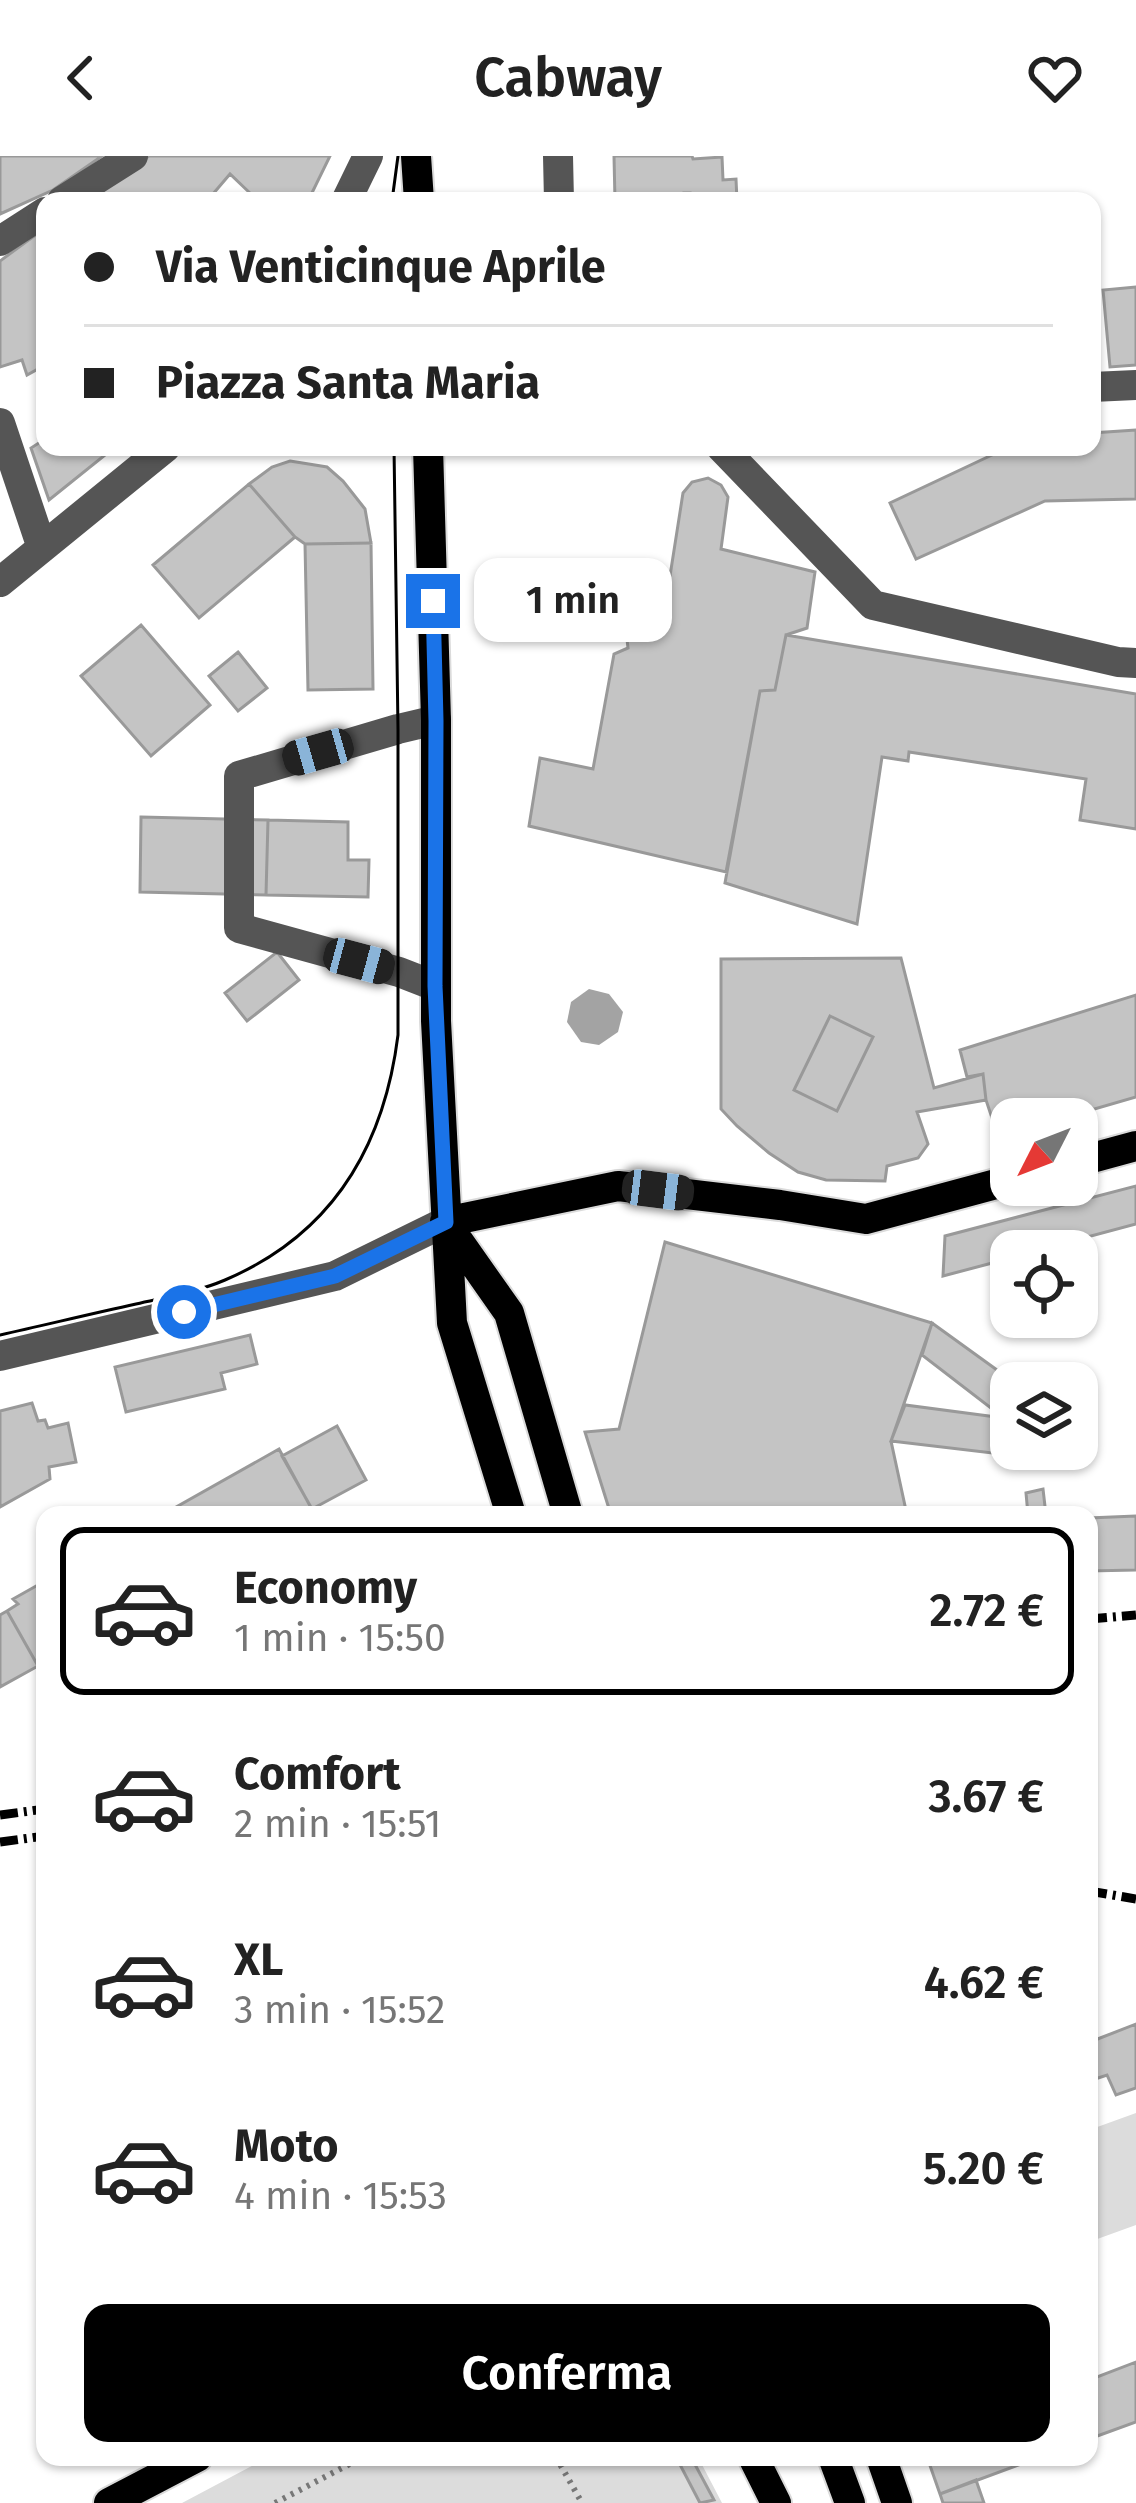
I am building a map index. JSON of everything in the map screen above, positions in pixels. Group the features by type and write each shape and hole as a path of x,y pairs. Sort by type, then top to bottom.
{"main road":[{"path":"416,156 418,192"},
{"path":"428,456 436,721 435,986 452,1323 508,1506"},
{"path":"1098,1157 1136,1147"},
{"path":"446,1222 618,1186 780,1204 866,1220 990,1186"},
{"path":"446,1222 508,1313 565,1506"},
{"path":"109,2503 179,2466"},
{"path":"758,2466 776,2503"},
{"path":"836,2466 850,2503"},
{"path":"884,2466 897,2503"}],"street":[{"path":"76,192 133,156"},
{"path":"350,192 368,156"},
{"path":"558,156 560,192"},
{"path":"0,241 36,218"},
{"path":"1101,387 1136,385"},
{"path":"0,423 42,548"},
{"path":"0,582 155,456"},
{"path":"731,456 873,604 1136,663"},
{"path":"435,986 399,971 239,928 239,776 436,721"},
{"path":"0,1356 335,1276 446,1222"}],"path":[{"path":"561,2466 581,2503"},
{"path":"275,2503 344,2467"}],"shaded area":[{"path":"589,989 609,994 623,1012 618,1032 599,1045 581,1042 567,1022 571,1002"},
{"path":"1136,2113 1136,2225 1098,2239 1098,2127"},
{"path":"252,2466 703,2466 722,2503 182,2503"}],"building":[{"path":"0,156 102,156 53,190 36,192 36,198 0,214"},
{"path":"149,156 330,156 312,192 249,192 230,174 215,192 95,192"},
{"path":"614,156 722,157 723,180 736,179 737,192 615,192"},
{"path":"36,235 36,370 27,375 22,360 0,367 0,261"},
{"path":"1136,287 1136,365 1110,367 1103,290"},
{"path":"1136,430 1136,499 1045,501 916,559 890,503 990,456 1101,456 1101,432"},
{"path":"36,445 36,456 104,456 49,500 31,448"},
{"path":"290,461 327,467 343,481 365,509 371,543 305,544 295,537 249,484"},
{"path":"708,478 721,485 728,497 721,549 815,572 807,628 786,635 775,690 760,691 726,872 529,826 540,758 593,769 614,654 628,648 628,608 641,589 670,576 683,493 692,482"},
{"path":"249,484 295,537 199,618 153,565"},
{"path":"371,543 373,689 308,690 305,544"},
{"path":"141,625 210,705 151,756 81,676"},
{"path":"786,635 1136,694 1136,829 1080,820 1086,779 909,752 908,761 882,757 857,924 725,883 760,691 775,690"},
{"path":"238,652 267,688 238,711 209,676"},
{"path":"141,817 268,820 266,895 140,892"},
{"path":"268,820 348,822 348,860 369,860 368,897 266,895"},
{"path":"277,952 299,980 247,1021 225,993"},
{"path":"901,958 934,1088 983,1074 986,1100 917,1112 928,1144 918,1158 887,1166 885,1181 826,1180 798,1172 769,1153 721,1109 721,959","holes":["830,1016 873,1037 837,1111 794,1090"]},
{"path":"1136,995 1136,1097 1098,1108 1098,1098 990,1098 990,1112 983,1074 967,1077 960,1050"},
{"path":"830,1016 873,1037 837,1111 794,1090"},
{"path":"1136,1186 1136,1224 1098,1234 1098,1230 990,1230 990,1264 943,1276 945,1236 1060,1206 1098,1206 1098,1196"},
{"path":"665,1242 932,1323 891,1441 905,1506 608,1506 585,1432 619,1429"},
{"path":"932,1323 990,1365 990,1407 922,1355"},
{"path":"250,1335 257,1364 221,1373 225,1389 126,1412 115,1367"},
{"path":"32,1403 38,1421 45,1420 48,1428 68,1423 76,1462 49,1467 50,1479 0,1507 0,1411"},
{"path":"905,1405 990,1416 990,1453 891,1441"},
{"path":"337,1426 366,1480 310,1506 282,1456"},
{"path":"279,1449 310,1506 178,1506"},
{"path":"1043,1489 1045,1506 1027,1506 1026,1493"},
{"path":"1136,1516 1136,1570 1098,1571 1098,1518"},
{"path":"36,1586 36,1662 7,1611 18,1604 13,1599"},
{"path":"7,1611 36,1667 0,1687 0,1615"},
{"path":"1136,2024 1136,2088 1116,2095 1107,2075 1098,2078 1098,2039"},
{"path":"1136,2362 1136,2422 1098,2436 1098,2377"},
{"path":"681,2466 696,2466 714,2500 700,2503"},
{"path":"930,2466 1016,2466 940,2494"},
{"path":"976,2480 984,2503 943,2503 940,2494"}],"tram line":[{"path":"393,192 398,156"},
{"path":"0,1335 192,1291 263,1261 324,1212 366,1150 391,1076 398,1035 394,456"}],"railway":[{"path":"1098,1618 1136,1615"},
{"path":"0,1815 36,1810"},
{"path":"0,1842 36,1837"},
{"path":"1098,1893 1136,1899"}],"route":[{"path":"184,1312 335,1276 446,1222 435,986 433,601"}]}
